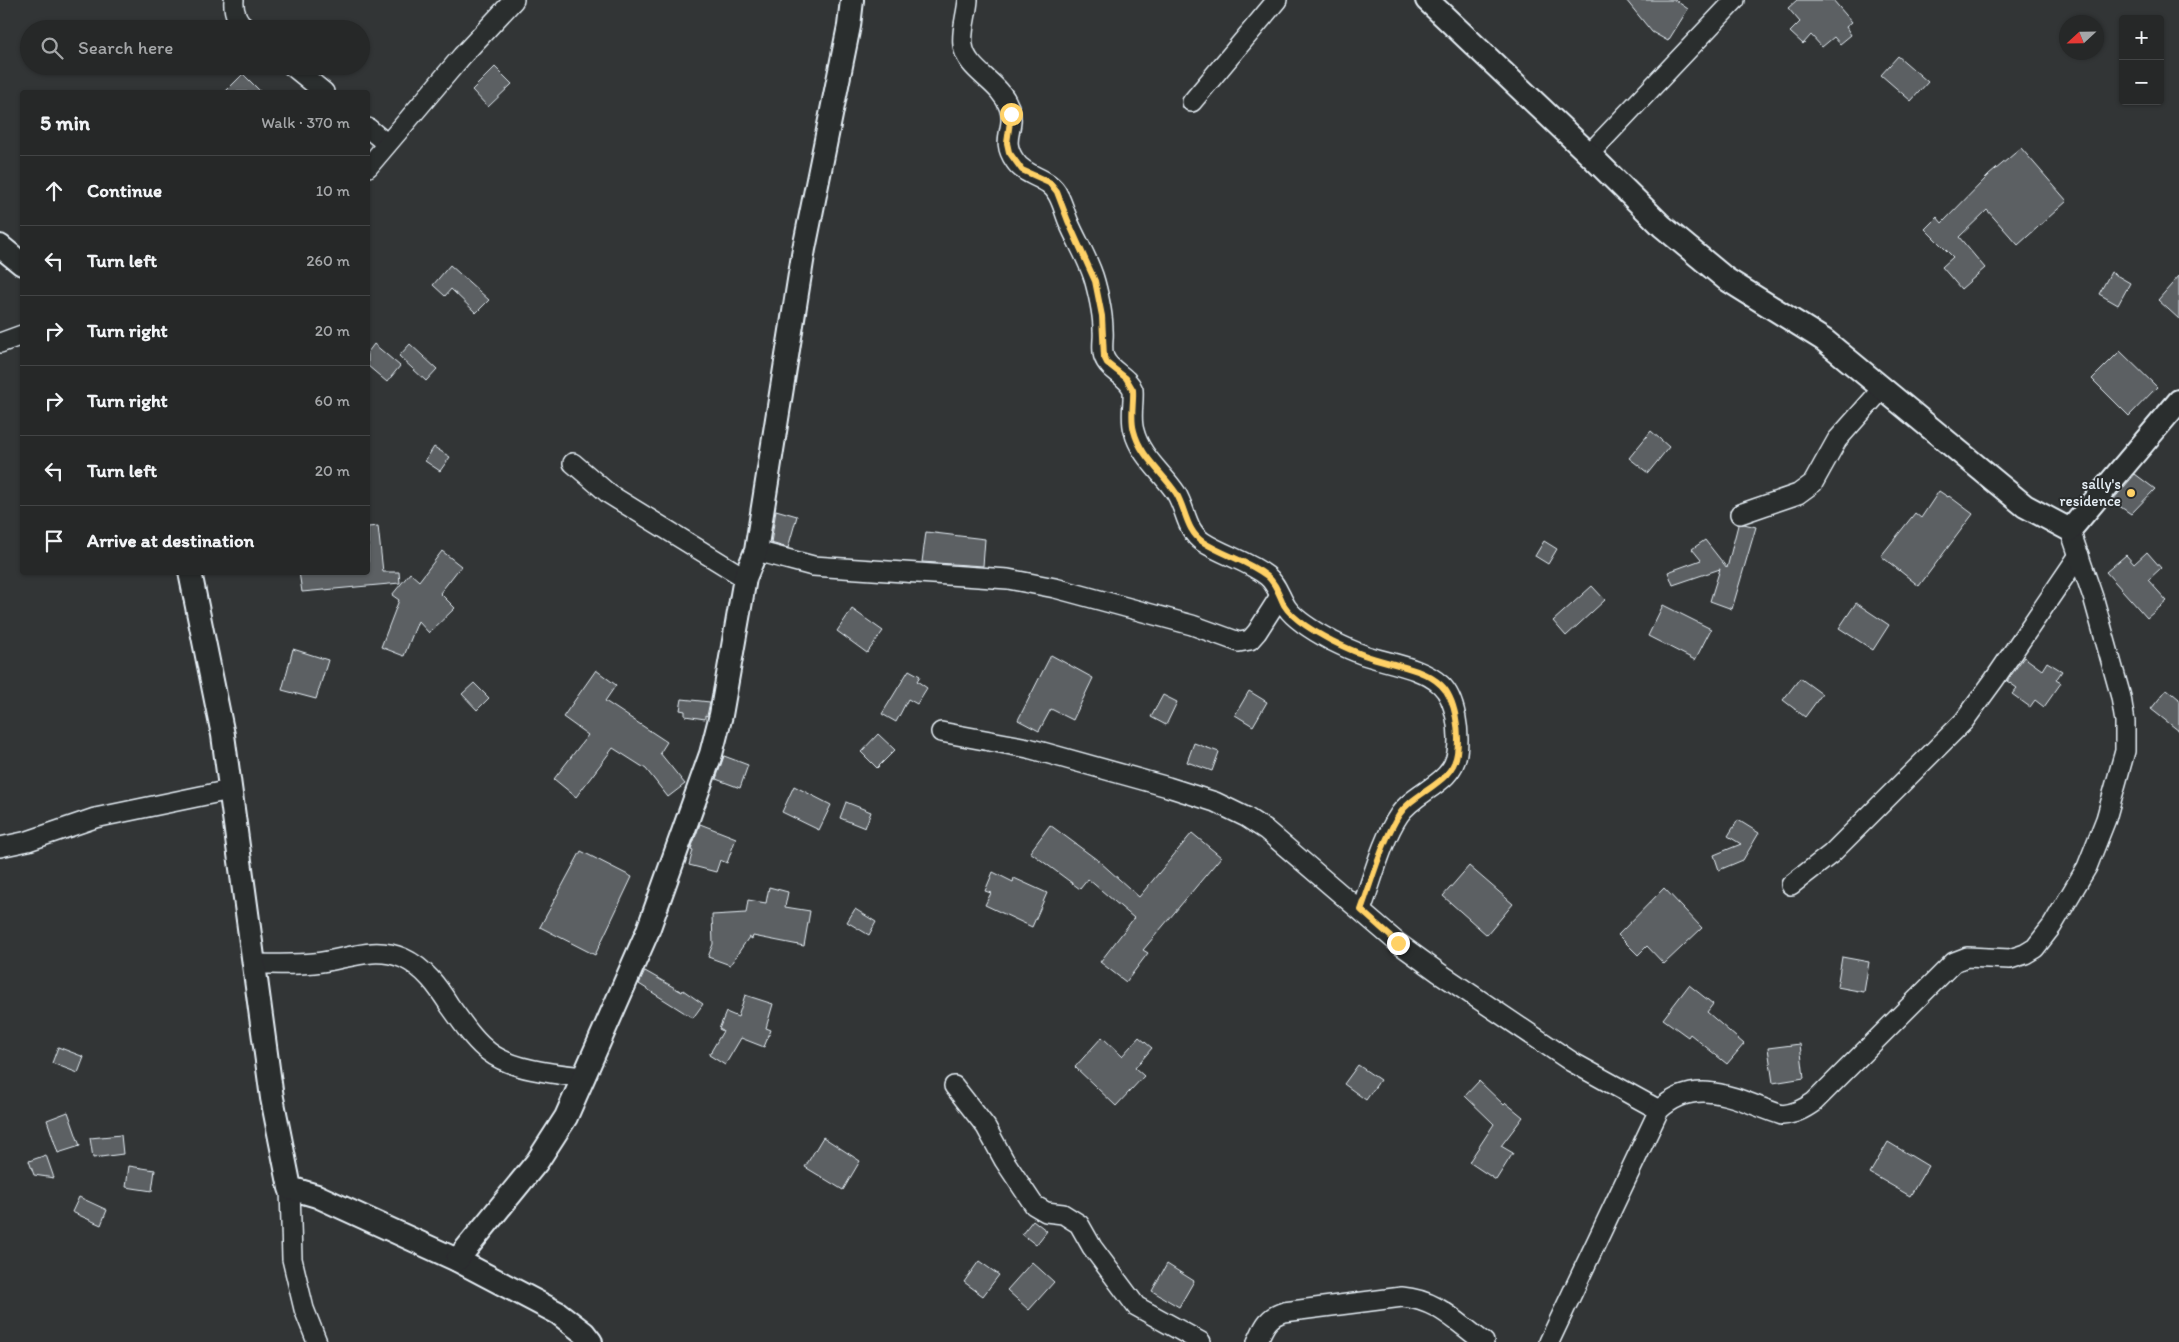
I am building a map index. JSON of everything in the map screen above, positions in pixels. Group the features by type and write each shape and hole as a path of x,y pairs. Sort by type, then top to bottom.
{"street":[{"path":"234,0 235,14 238,20"},
{"path":"370,165 462,56 514,0"},
{"path":"457,1260 537,1162 566,1117 647,933 711,754 722,715 745,578 756,551 804,249 849,26 852,0"},
{"path":"968,0 963,42 964,50 974,66 999,88 1007,102 1011,114 1007,143 1015,162 1022,170 1049,182 1060,199 1095,281 1102,316 1104,357 1107,363 1126,378 1133,390 1132,417 1138,442 1176,494 1188,524 1197,537 1266,575 1290,612 1331,640 1364,655 1406,667 1440,684 1449,697 1454,712 1457,746 1454,764 1446,775 1399,814 1386,842 1361,910"},
{"path":"1192,102 1277,0"},
{"path":"1427,0 1662,226 1712,268 1726,279 1824,340 2025,506 2070,530 2094,600 2121,697 2125,722 2125,751 2106,819 2087,867 2052,926 2035,948 2010,959 1967,957 1954,962 1814,1102 1792,1114 1782,1114 1720,1094 1705,1092 1681,1095 1670,1100 1659,1110 1549,1342"},
{"path":"1588,154 1735,0"},
{"path":"303,75 322,90"},
{"path":"370,130 387,144"},
{"path":"0,246 20,262"},
{"path":"0,344 20,336"},
{"path":"1740,514 1798,494 1813,483 1837,440 1883,388"},
{"path":"2070,530 2179,401"},
{"path":"573,463 608,494 745,578"},
{"path":"756,551 813,566 1018,580 1055,588 1192,625 1239,642 1250,640 1280,596"},
{"path":"1791,885 1832,854 1964,721 2079,554"},
{"path":"191,575 222,725 272,1098 290,1188 292,1259 304,1309 317,1342"},
{"path":"941,732 1028,748 1168,787 1215,802 1246,816 1266,830 1288,851 1361,910 1398,943 1438,972 1572,1062 1659,1110"},
{"path":"0,847 28,842 95,818 230,790"},
{"path":"254,964 315,963 370,952 382,952 403,958 416,965 426,974 467,1030 490,1053 501,1059 552,1074 584,1077"},
{"path":"954,1086 969,1102 986,1127 1004,1160 1034,1205 1046,1212 1063,1214 1079,1224 1092,1247 1136,1306 1201,1342"},
{"path":"290,1188 317,1196 457,1260 558,1313 584,1333 592,1342"},
{"path":"1257,1342 1269,1318 1279,1313 1402,1297 1419,1298 1430,1303 1484,1342"}],"building":[{"path":"1626,0 1675,0 1688,9 1668,41 1652,32"},
{"path":"1797,0 1833,0 1852,22 1846,27 1851,35 1840,44 1834,37 1822,47 1811,35 1803,44 1790,32 1800,22 1788,8"},
{"path":"1898,56 1928,82 1911,101 1881,75"},
{"path":"495,67 512,84 488,107 472,90"},
{"path":"244,75 259,90 227,90"},
{"path":"2021,148 2067,201 2018,245 1987,210 1959,237 1985,268 1961,289 1942,267 1953,257 1925,229 1937,217 1942,223 1989,175"},
{"path":"450,265 489,300 476,313 451,289 445,296 433,285"},
{"path":"2111,272 2130,283 2118,305 2099,294"},
{"path":"2179,276 2179,319 2158,300"},
{"path":"374,344 400,366 387,382 370,368 370,349"},
{"path":"410,344 437,369 426,381 399,356"},
{"path":"2120,351 2157,387 2129,416 2092,379"},
{"path":"1651,431 1669,447 1648,473 1629,458"},
{"path":"434,447 450,457 440,471 425,461"},
{"name":"sally's residence","path":"2135,474 2155,489 2131,514 2112,501"},
{"path":"1939,491 1973,514 1919,586 1881,556 1915,513 1921,518"},
{"path":"776,510 797,516 788,548 771,543"},
{"path":"1744,524 1756,527 1732,609 1710,601 1720,569 1673,585 1668,572 1701,560 1692,549 1705,540 1727,568 1738,525"},
{"path":"378,526 383,572 399,572 400,583 302,592 299,575 370,575 370,527"},
{"path":"926,532 985,539 983,566 922,562"},
{"path":"1544,541 1557,549 1548,564 1535,556"},
{"path":"442,551 461,566 440,593 455,608 429,633 418,621 404,656 381,647 399,600 392,595 410,573 419,581"},
{"path":"2147,552 2161,568 2148,580 2167,601 2147,618 2106,572 2126,555 2134,564"},
{"path":"1592,586 1605,600 1566,636 1553,621"},
{"path":"1856,603 1889,625 1873,650 1839,628"},
{"path":"1663,605 1711,629 1695,660 1648,636"},
{"path":"852,609 883,631 867,653 837,631"},
{"path":"293,649 328,660 316,699 282,690"},
{"path":"1051,655 1093,678 1073,720 1051,709 1039,731 1018,720"},
{"path":"2024,657 2042,670 2047,662 2062,671 2056,680 2061,683 2044,707 2035,700 2030,707 2012,694 2017,688 2007,681"},
{"path":"596,670 616,685 605,701 667,742 660,753 685,784 668,797 646,769 613,748 576,797 554,779 588,735 563,717"},
{"path":"909,670 920,676 917,681 927,688 917,704 908,699 896,722 882,714"},
{"path":"1800,678 1822,694 1805,717 1783,700"},
{"path":"474,683 489,698 477,710 462,694"},
{"path":"2167,689 2179,699 2179,731 2151,709"},
{"path":"1249,691 1267,702 1253,726 1235,715"},
{"path":"1163,695 1177,702 1166,725 1151,717"},
{"path":"682,699 710,702 705,719 685,716 685,711 680,710"},
{"path":"878,734 895,750 877,768 861,752"},
{"path":"1194,743 1219,752 1212,771 1187,762"},
{"path":"724,756 748,765 740,788 716,779"},
{"path":"794,786 831,805 819,830 782,812"},
{"path":"846,802 871,812 865,828 840,818"},
{"path":"1738,820 1759,833 1743,860 1719,870 1714,855 1741,844 1728,836"},
{"path":"700,824 736,838 727,863 720,860 716,872 689,865 693,850 691,849"},
{"path":"1050,825 1100,862 1139,897 1192,833 1221,857 1143,950 1148,953 1126,982 1100,962 1134,918 1088,879 1080,889 1030,852"},
{"path":"581,851 632,877 595,955 540,927"},
{"path":"1469,866 1513,904 1487,935 1443,896"},
{"path":"993,872 1013,882 1014,878 1047,893 1032,927 985,905 991,893 985,891"},
{"path":"769,887 788,892 785,907 810,911 804,946 753,936 752,939 749,937 730,965 708,957 713,944 712,915 746,913 748,900 766,903"},
{"path":"1664,888 1702,928 1664,964 1647,946 1638,955 1618,935"},
{"path":"855,909 876,922 869,935 847,922"},
{"path":"1842,957 1869,962 1864,992 1837,987"},
{"path":"645,971 682,992 683,990 703,1004 693,1018 639,984"},
{"path":"1689,985 1713,1004 1707,1012 1744,1044 1727,1064 1690,1034 1688,1037 1663,1019"},
{"path":"745,995 773,1004 766,1028 771,1030 764,1047 741,1038 725,1065 709,1055 723,1031 719,1029 726,1012 738,1017"},
{"path":"1102,1037 1122,1056 1139,1037 1152,1048 1135,1068 1144,1076 1116,1106 1075,1067"},
{"path":"1800,1044 1804,1078 1773,1083 1768,1048"},
{"path":"58,1047 84,1057 78,1073 52,1063"},
{"path":"1358,1065 1380,1080 1366,1100 1344,1084"},
{"path":"1479,1081 1504,1105 1506,1103 1523,1117 1501,1146 1513,1153 1496,1180 1469,1162 1494,1124 1465,1096"},
{"path":"68,1112 80,1146 58,1153 47,1120"},
{"path":"121,1135 123,1154 93,1158 90,1138"},
{"path":"823,1137 860,1161 843,1190 805,1167"},
{"path":"1888,1142 1928,1166 1910,1196 1870,1173"},
{"path":"46,1155 54,1178 34,1175 29,1161"},
{"path":"129,1166 155,1170 152,1191 126,1187"},
{"path":"79,1197 107,1210 101,1225 72,1212"},
{"path":"1033,1220 1047,1231 1036,1245 1022,1234"},
{"path":"979,1261 999,1275 983,1296 964,1282"},
{"path":"1032,1262 1054,1282 1029,1310 1007,1290"},
{"path":"1167,1264 1194,1281 1179,1307 1152,1291"}],"place":[{"name":"sally's residence","path":"2131,493"}],"route":[{"path":"1011,114 1010,128 1007,136 1009,152 1022,170 1049,182 1057,192 1095,281 1104,330 1102,350 1104,357 1107,363 1131,384 1134,400 1132,417 1138,442 1176,494 1192,531 1203,542 1266,575 1290,612 1313,629 1331,640 1364,655 1406,667 1432,679 1440,684 1449,697 1454,712 1457,734 1457,754 1454,764 1442,779 1399,814 1386,842 1361,910 1398,943"}]}
